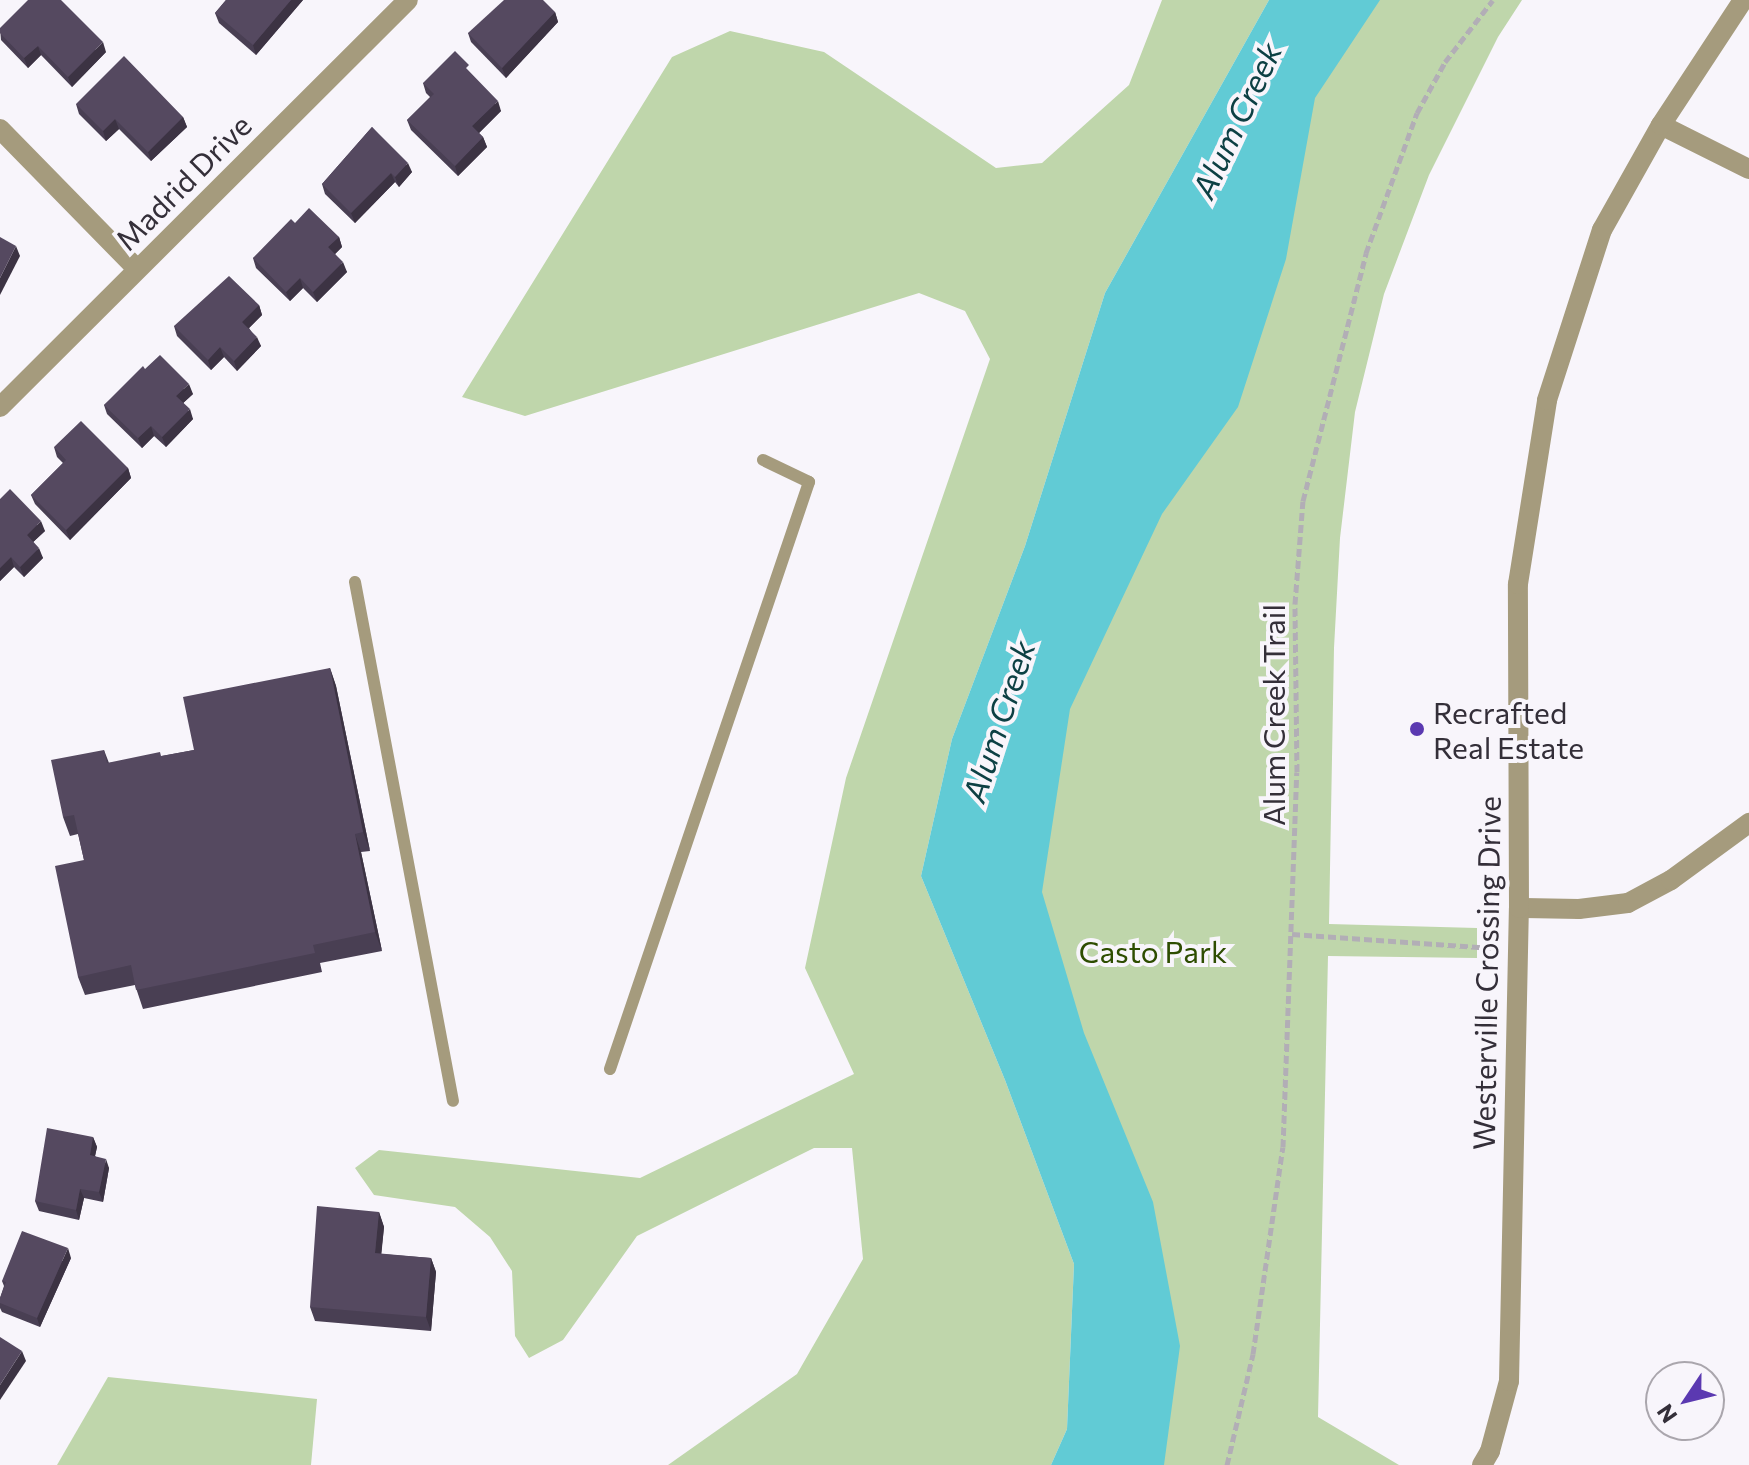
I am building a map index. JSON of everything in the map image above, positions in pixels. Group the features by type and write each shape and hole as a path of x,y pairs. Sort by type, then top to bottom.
{"street":[{"name":"Madrid Drive","path":"0,407 408,0"},
{"name":"Westerville Crossing Drive","path":"1482,1465 1490,1451 1509,1381 1519,908 1518,584 1547,400 1602,230 1661,125 1743,0"},
{"path":"1661,125 1749,169"},
{"path":"0,129 137,269"},
{"path":"1519,908 1579,909 1628,903 1671,880 1749,823"}],"lane":[{"path":"610,1069 809,482 763,460"},
{"path":"355,582 453,1101"}],"path":[{"name":"Alum Creek Trail","path":"1227,1465 1253,1354 1283,1147 1297,772 1295,604 1303,501 1366,253 1417,113 1445,62 1493,0"},
{"path":"1292,934 1518,948"}],"green space":[{"path":"1162,0 1269,0 1105,293 1025,546 952,739 921,876 1005,1080 1074,1264 1067,1429 1051,1465 668,1465 797,1374 863,1259 852,1148 814,1148 637,1236 563,1340 529,1358 515,1336 512,1271 490,1237 455,1207 374,1195 355,1168 379,1150 640,1178 854,1074 805,968 846,778 990,359 965,311 919,293 525,416 462,397 672,57 730,31 824,52 996,168 1042,163 1129,85"},
{"name":"Casto Park","path":"1344,0 1522,0 1498,37 1429,175 1384,294 1355,412 1340,538 1334,648 1329,924 1477,928 1477,958 1328,956 1318,1417 1399,1465 1080,1465 1088,1212 963,963"},
{"path":"108,1377 317,1399 311,1465 57,1465"}],"water":[{"name":"Alum Creek","path":"1269,0 1380,0 1315,98 1286,259 1238,407 1162,514 1070,709 1042,892 1084,1033 1153,1202 1180,1346 1164,1465 1051,1465 1067,1429 1074,1264 1005,1080 921,876 952,739 1025,546 1105,293"}],"building":[{"path":"28,0 61,0 103,42 68,77 38,46 24,58 0,33 0,28"},
{"path":"226,0 291,0 253,45 215,13"},
{"path":"504,0 543,0 555,12 502,68 468,33"},
{"path":"455,51 469,65 466,68 498,101 472,126 483,137 455,166 407,120 434,94 423,83"},
{"path":"124,56 183,117 148,152 115,119 103,131 76,104"},
{"path":"372,127 408,163 395,177 391,173 351,213 322,184"},
{"path":"309,208 339,237 328,247 343,262 313,292 300,278 286,292 253,258 291,219 295,223"},
{"path":"0,237 16,246 0,278"},
{"path":"229,276 259,305 242,322 257,337 234,361 220,347 208,360 174,326"},
{"path":"160,355 189,384 176,396 190,409 162,437 151,426 138,438 104,405 143,366 145,369"},
{"path":"81,421 128,468 66,530 31,495 66,460 54,447"},
{"path":"10,489 41,521 27,535 39,548 20,567 11,557 0,568 0,499"},
{"path":"330,668 363,832 355,834 375,932 313,945 315,953 136,990 131,965 78,977 55,866 84,860 74,815 63,817 51,760 104,750 107,763 160,752 161,756 194,750 183,697"},
{"path":"47,1128 93,1137 90,1155 106,1159 99,1192 80,1189 76,1210 35,1201"},
{"path":"317,1206 379,1212 375,1253 431,1258 426,1317 310,1307"},
{"path":"22,1231 68,1248 37,1318 0,1303 6,1282 2,1281"},
{"path":"0,1337 22,1351 0,1385"}],"place":[{"name":"Recrafted Real Estate","path":"1417,729"}]}
